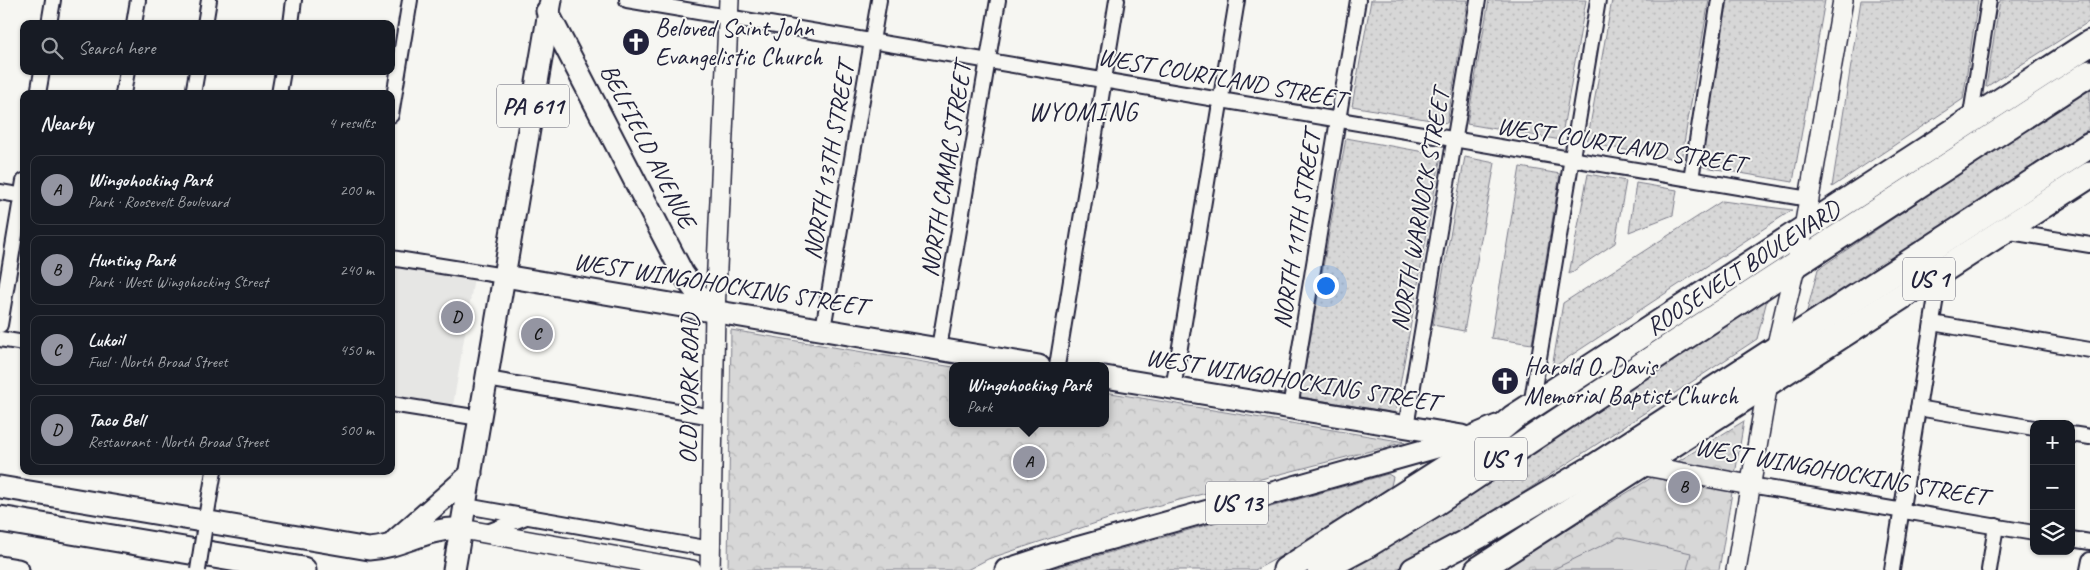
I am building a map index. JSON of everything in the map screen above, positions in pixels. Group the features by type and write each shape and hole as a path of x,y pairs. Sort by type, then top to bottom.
{"highway":[{"name":"ROOSEVELT BOULEVARD","path":"1522,412 2090,43"},
{"name":"ROOSEVELT BOULEVARD","path":"1797,263 2090,73"},
{"path":"1995,105 2056,95"},
{"name":"US 1","path":"1414,570 1478,536 1593,468 2090,145"},
{"name":"US 1","path":"1487,564 2090,174"},
{"name":"US 1","path":"1320,570 1365,546 1435,503 1797,263"},
{"name":"US 1","path":"1286,570 1480,446 1522,412"},
{"path":"1487,564 1593,468"},
{"path":"0,520 303,570"},
{"path":"0,534 213,570"}],"main road":[{"name":"PA 611","path":"454,570 504,276 547,5"},
{"name":"BELFIELD AVENUE","path":"547,5 683,274 714,312"},
{"name":"WEST WINGOHOCKING STREET","path":"504,276 1017,362"},
{"name":"WEST WINGOHOCKING STREET","path":"1109,378 1469,438"},
{"name":"ROOSEVELT BOULEVARD","path":"1006,570 1054,554 1469,438 1522,412"},
{"path":"380,548 402,536 470,474"},
{"path":"0,487 205,526 369,549 380,548 438,530 462,529"},
{"path":"0,567 18,570"}],"street":[{"path":"50,20 53,0"},
{"path":"135,20 138,0"},
{"path":"206,20 209,0"},
{"path":"291,20 294,0"},
{"path":"395,91 410,0"},
{"name":"WEST COURTLAND STREET","path":"626,0 729,8 872,41 1810,199"},
{"name":"NORTH 13TH STREET","path":"823,329 879,0"},
{"name":"NORTH CAMAC STREET","path":"939,348 998,0"},
{"path":"1058,362 1117,0"},
{"path":"1173,389 1238,0"},
{"name":"NORTH 11TH STREET","path":"1290,408 1358,0"},
{"name":"NORTH WARNOCK STREET","path":"1406,427 1478,0"},
{"path":"1522,412 1571,159 1598,0"},
{"path":"1691,180 1719,0"},
{"path":"1736,570 1768,383 1778,347 1810,199 1844,0"},
{"path":"1970,121 1989,0"},
{"name":"OLD YORK ROAD","path":"710,570 714,312 729,8"},
{"path":"39,90 41,75"},
{"path":"124,90 125,75"},
{"path":"194,90 196,75"},
{"path":"280,90 282,75"},
{"path":"0,192 20,195"},
{"path":"0,325 20,213"},
{"path":"2003,231 2090,245"},
{"name":"WEST WINGOHOCKING STREET","path":"395,259 504,276"},
{"path":"1892,570 1940,272"},
{"path":"1932,323 2090,350"},
{"path":"0,340 20,342"},
{"path":"487,379 713,417"},
{"path":"395,405 480,418"},
{"path":"1918,408 2030,427"},
{"path":"2075,435 2090,437"},
{"name":"WEST WINGOHOCKING STREET","path":"1640,465 2030,531"},
{"path":"198,570 213,475"},
{"path":"466,506 711,549"},
{"path":"485,533 526,517"},
{"path":"1989,570 1996,526"},
{"path":"462,529 692,570"},
{"path":"2075,540 2090,542"},
{"path":"2088,570 2090,560"}],"shaded area":[{"path":"395,264 474,277 453,406 395,397"}],"green space":[{"path":"1371,0 1468,0 1447,123 1352,106"},
{"path":"1489,0 1586,0 1561,140 1467,124"},
{"path":"1612,0 1709,0 1681,160 1587,143"},
{"path":"1728,0 1825,0 1793,182 1699,166"},
{"path":"1861,0 1978,0 1963,99 1832,187"},
{"path":"2000,0 2090,0 2090,21 1986,87"},
{"path":"2090,86 2090,128 1806,315 1818,269"},
{"path":"1346,138 1441,155 1395,413 1300,397"},
{"path":"1465,157 1495,163 1464,331 1433,325"},
{"path":"1520,167 1560,174 1532,344 1491,338"},
{"path":"1588,174 1626,181 1615,243 1569,274"},
{"path":"1636,183 1677,190 1673,215 1629,232"},
{"path":"1722,201 1792,210 1552,368 1563,303"},
{"path":"1769,292 1757,339 1489,515 1395,570 1341,570"},
{"path":"731,330 949,366 949,427 1109,427 1109,393 1405,442 1117,516 988,559 967,570 728,570"},
{"path":"1744,421 1719,570 1502,570 1527,554"},
{"path":"1388,474 1393,477 1390,490 1328,531 1255,570 1047,570"},
{"path":"1619,537 1691,553 1687,570 1552,570"}],"place":[{"name":"Beloved Saint John Evangelistic Church","path":"636,42"},
{"name":"Taco Bell","path":"457,317"},
{"name":"Lukoil","path":"537,334"},
{"name":"Harold O. Davis Memorial Baptist Church","path":"1505,381"},
{"name":"Wingohocking Park","path":"1029,462"},
{"name":"Hunting Park","path":"1684,487"}],"district":[{"name":"WYOMING","path":"1083,111"}]}
